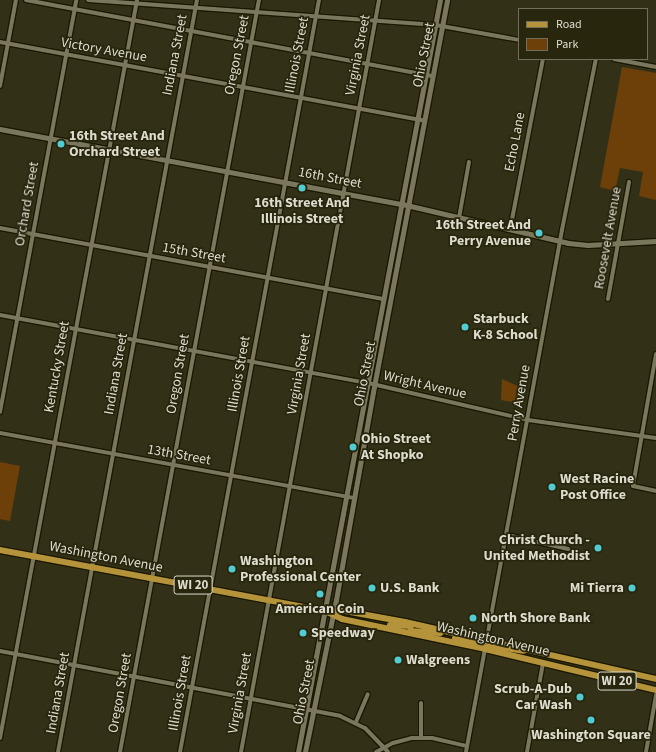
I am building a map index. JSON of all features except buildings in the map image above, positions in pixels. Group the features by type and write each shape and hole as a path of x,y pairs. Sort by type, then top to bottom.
{"main road":[{"name":"Washington Avenue","path":"0,550 210,588 324,611 380,627 485,649 656,690"},
{"name":"Washington Avenue","path":"333,613 444,630 656,679"},
{"path":"380,627 386,624 399,627 416,625"},
{"path":"403,632 424,630 440,634 444,630"},
{"path":"439,639 453,638 479,643 487,640"},
{"path":"485,649 490,646 513,651 532,651"}],"street":[{"path":"0,86 16,0"},
{"path":"26,0 429,75"},
{"name":"Orchard Street","path":"0,412 76,0"},
{"path":"88,0 136,1 436,25 518,40"},
{"name":"Indiana Street","path":"58,752 197,0"},
{"name":"Oregon Street","path":"120,752 259,0"},
{"name":"Illinois Street","path":"180,752 319,0"},
{"name":"Virginia Street","path":"241,752 379,0"},
{"name":"Ohio Street","path":"305,752 312,710 333,613 425,121 429,75 440,0"},
{"name":"Ohio Street","path":"298,752 324,611 348,497 417,119 448,0"},
{"name":"Kentucky Street","path":"0,738 136,1"},
{"name":"Victory Avenue","path":"0,42 425,121"},
{"name":"Echo Lane","path":"510,230 543,60"},
{"name":"Perry Avenue","path":"466,752 560,241 596,60"},
{"path":"619,60 656,67"},
{"name":"16th Street","path":"0,129 402,204 560,241 588,245 656,241"},
{"path":"459,218 469,162"},
{"name":"Roosevelt Avenue","path":"608,299 629,182"},
{"name":"15th Street","path":"0,228 384,299"},
{"name":"Wright Avenue","path":"0,315 368,383 528,420 642,434 656,438"},
{"path":"377,336 384,341"},
{"path":"656,354 656,362 633,486 656,491"},
{"name":"13th Street","path":"0,433 354,498"},
{"path":"507,535 568,549"},
{"path":"0,652 306,708 356,722 371,733 388,752"},
{"path":"526,752 544,663"},
{"path":"356,722 368,694"},
{"path":"646,752 656,695"},
{"path":"421,703 421,737"},
{"path":"376,752 400,740 421,737 467,746"}],"green space":[{"path":"622,67 656,73 656,200 639,196 643,172 620,168 615,191 600,187"},
{"path":"502,379 520,387 518,399 513,402 501,400"},
{"path":"0,462 20,466 10,521 0,519"}],"place":[{"name":"16th Street And Orchard Street","path":"61,144"},
{"name":"16th Street And Illinois Street","path":"302,188"},
{"name":"16th Street And Perry Avenue","path":"539,233"},
{"name":"Starbuck K-8 School","path":"465,327"},
{"name":"Ohio Street At Shopko","path":"353,447"},
{"name":"West Racine Post Office","path":"552,487"},
{"name":"Christ Church - United Methodist","path":"598,548"},
{"name":"Washington Professional Center","path":"232,569"},
{"name":"U.S. Bank","path":"372,588"},
{"name":"Mi Tierra","path":"632,588"},
{"name":"American Coin","path":"320,594"},
{"name":"North Shore Bank","path":"473,618"},
{"name":"Speedway","path":"303,633"},
{"name":"Walgreens","path":"398,660"},
{"name":"Scrub-A-Dub Car Wash","path":"580,697"},
{"name":"Washington Square","path":"591,720"}]}
